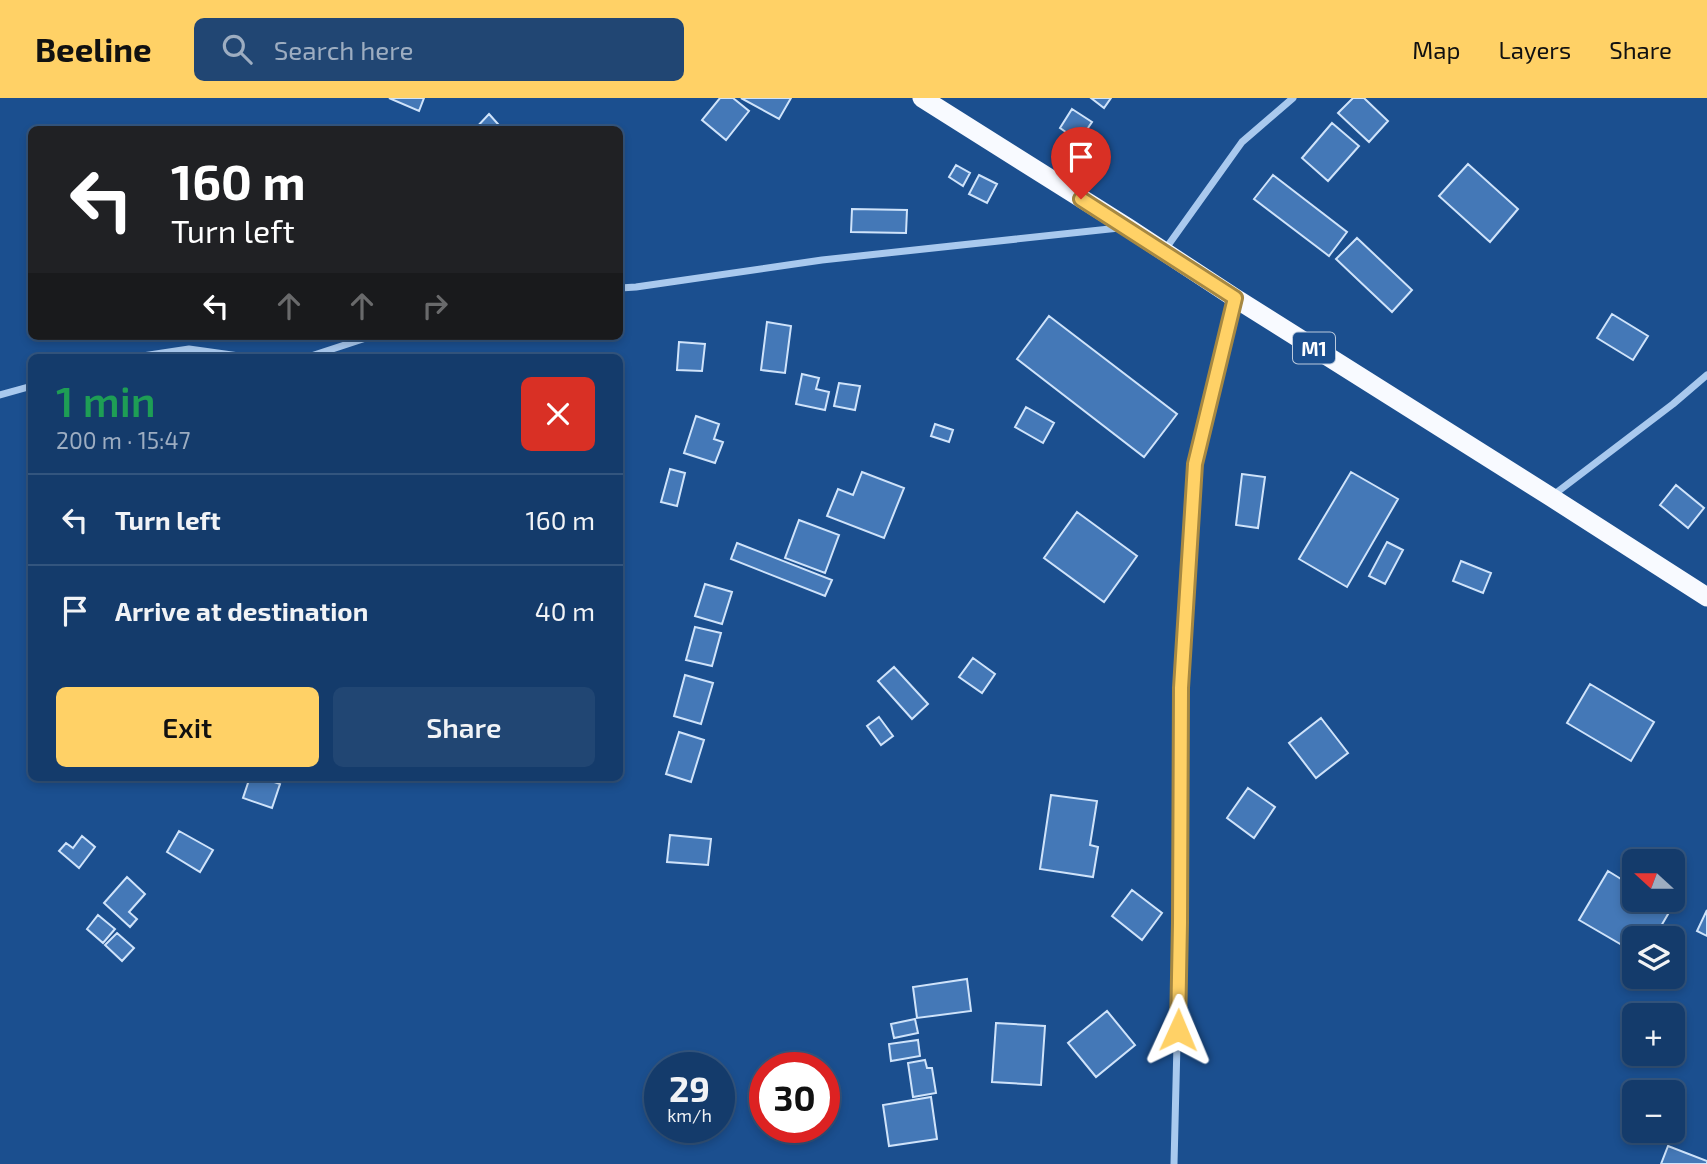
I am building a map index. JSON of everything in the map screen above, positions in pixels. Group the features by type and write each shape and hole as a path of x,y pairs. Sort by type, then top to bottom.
{"highway":[{"name":"M1","path":"922,98 1707,597"}],"street":[{"path":"1164,251 1242,142 1293,98"},
{"path":"623,288 822,260 1127,227"},
{"path":"1174,1164 1180,923 1181,688 1195,464 1235,298"},
{"path":"317,354 360,340"},
{"path":"156,354 189,349 225,354"},
{"path":"1551,496 1707,375"},
{"path":"0,395 28,387"}],"building":[{"path":"389,98 424,98 419,111"},
{"path":"720,98 733,98 749,111 726,140 702,120"},
{"path":"741,98 791,98 779,119"},
{"path":"1091,98 1111,98 1104,108"},
{"path":"1353,98 1364,98 1388,121 1369,142 1338,113"},
{"path":"1072,109 1092,122 1079,141 1060,128"},
{"path":"489,114 498,124 496,126 478,126"},
{"path":"1332,123 1359,146 1328,181 1302,158"},
{"path":"1468,164 1518,209 1490,242 1439,196"},
{"path":"956,165 970,173 963,186 949,177"},
{"path":"979,175 997,184 987,203 969,194"},
{"path":"1273,175 1347,232 1329,256 1254,199"},
{"path":"852,209 907,210 906,233 851,232"},
{"path":"1357,238 1412,290 1392,312 1336,259"},
{"path":"1612,314 1648,336 1633,360 1597,338"},
{"path":"1049,316 1177,414 1144,457 1017,359"},
{"path":"767,322 791,326 785,373 761,370"},
{"path":"679,342 705,344 702,371 677,370"},
{"path":"802,374 819,378 816,389 829,392 825,410 796,404"},
{"path":"839,383 860,386 855,410 834,406"},
{"path":"1026,407 1054,423 1043,443 1015,427"},
{"path":"696,416 719,424 714,439 723,442 715,463 684,453"},
{"path":"935,424 953,430 949,442 931,436"},
{"path":"670,469 685,473 677,506 661,502"},
{"path":"862,472 904,488 884,538 827,516 838,489 853,495"},
{"path":"1351,472 1398,499 1347,587 1299,559"},
{"path":"1242,474 1265,477 1258,528 1236,525"},
{"path":"1676,485 1704,508 1688,528 1660,505"},
{"path":"1077,512 1137,556 1104,602 1044,558"},
{"path":"799,520 839,535 825,573 785,558"},
{"path":"1387,542 1403,550 1385,584 1369,576"},
{"path":"737,543 832,580 825,596 731,559"},
{"path":"1461,561 1491,573 1483,593 1453,581"},
{"path":"705,584 732,592 722,624 695,616"},
{"path":"695,627 721,633 712,666 686,660"},
{"path":"973,658 995,674 982,693 959,677"},
{"path":"894,667 928,704 912,719 878,681"},
{"path":"685,675 713,683 701,724 674,716"},
{"path":"1590,684 1654,722 1631,761 1567,723"},
{"path":"879,717 893,736 881,745 867,726"},
{"path":"1321,718 1348,753 1316,778 1289,743"},
{"path":"679,732 704,740 691,782 666,774"},
{"path":"249,781 271,781 280,784 272,808 243,798"},
{"path":"1248,788 1275,807 1254,838 1227,818"},
{"path":"1051,795 1097,801 1090,845 1098,847 1093,877 1040,869"},
{"path":"179,831 213,850 200,872 167,852"},
{"path":"670,835 711,839 708,865 667,862"},
{"path":"82,836 95,847 79,868 59,851 66,843 73,848"},
{"path":"1608,871 1622,880 1622,912 1669,912 1661,926 1622,926 1622,945 1579,920"},
{"path":"127,877 145,894 129,912 137,919 130,927 104,903"},
{"path":"1132,890 1162,913 1142,940 1112,916"},
{"path":"1707,910 1707,936 1697,931"},
{"path":"98,915 115,929 103,943 87,929"},
{"path":"117,933 134,948 122,961 105,945"},
{"path":"967,979 971,1011 917,1018 913,987"},
{"path":"1107,1011 1135,1045 1096,1077 1068,1043"},
{"path":"915,1019 918,1033 894,1038 891,1024"},
{"path":"996,1023 1045,1026 1041,1085 992,1082"},
{"path":"918,1040 920,1056 891,1061 889,1044"},
{"path":"925,1060 927,1068 932,1068 936,1093 913,1097 908,1063"},
{"path":"931,1097 937,1139 889,1146 883,1105"},
{"path":"1668,1146 1707,1161 1707,1164 1661,1164"}],"route":[{"path":"1081,199 1235,298 1195,464 1181,688 1178,1030"}]}
